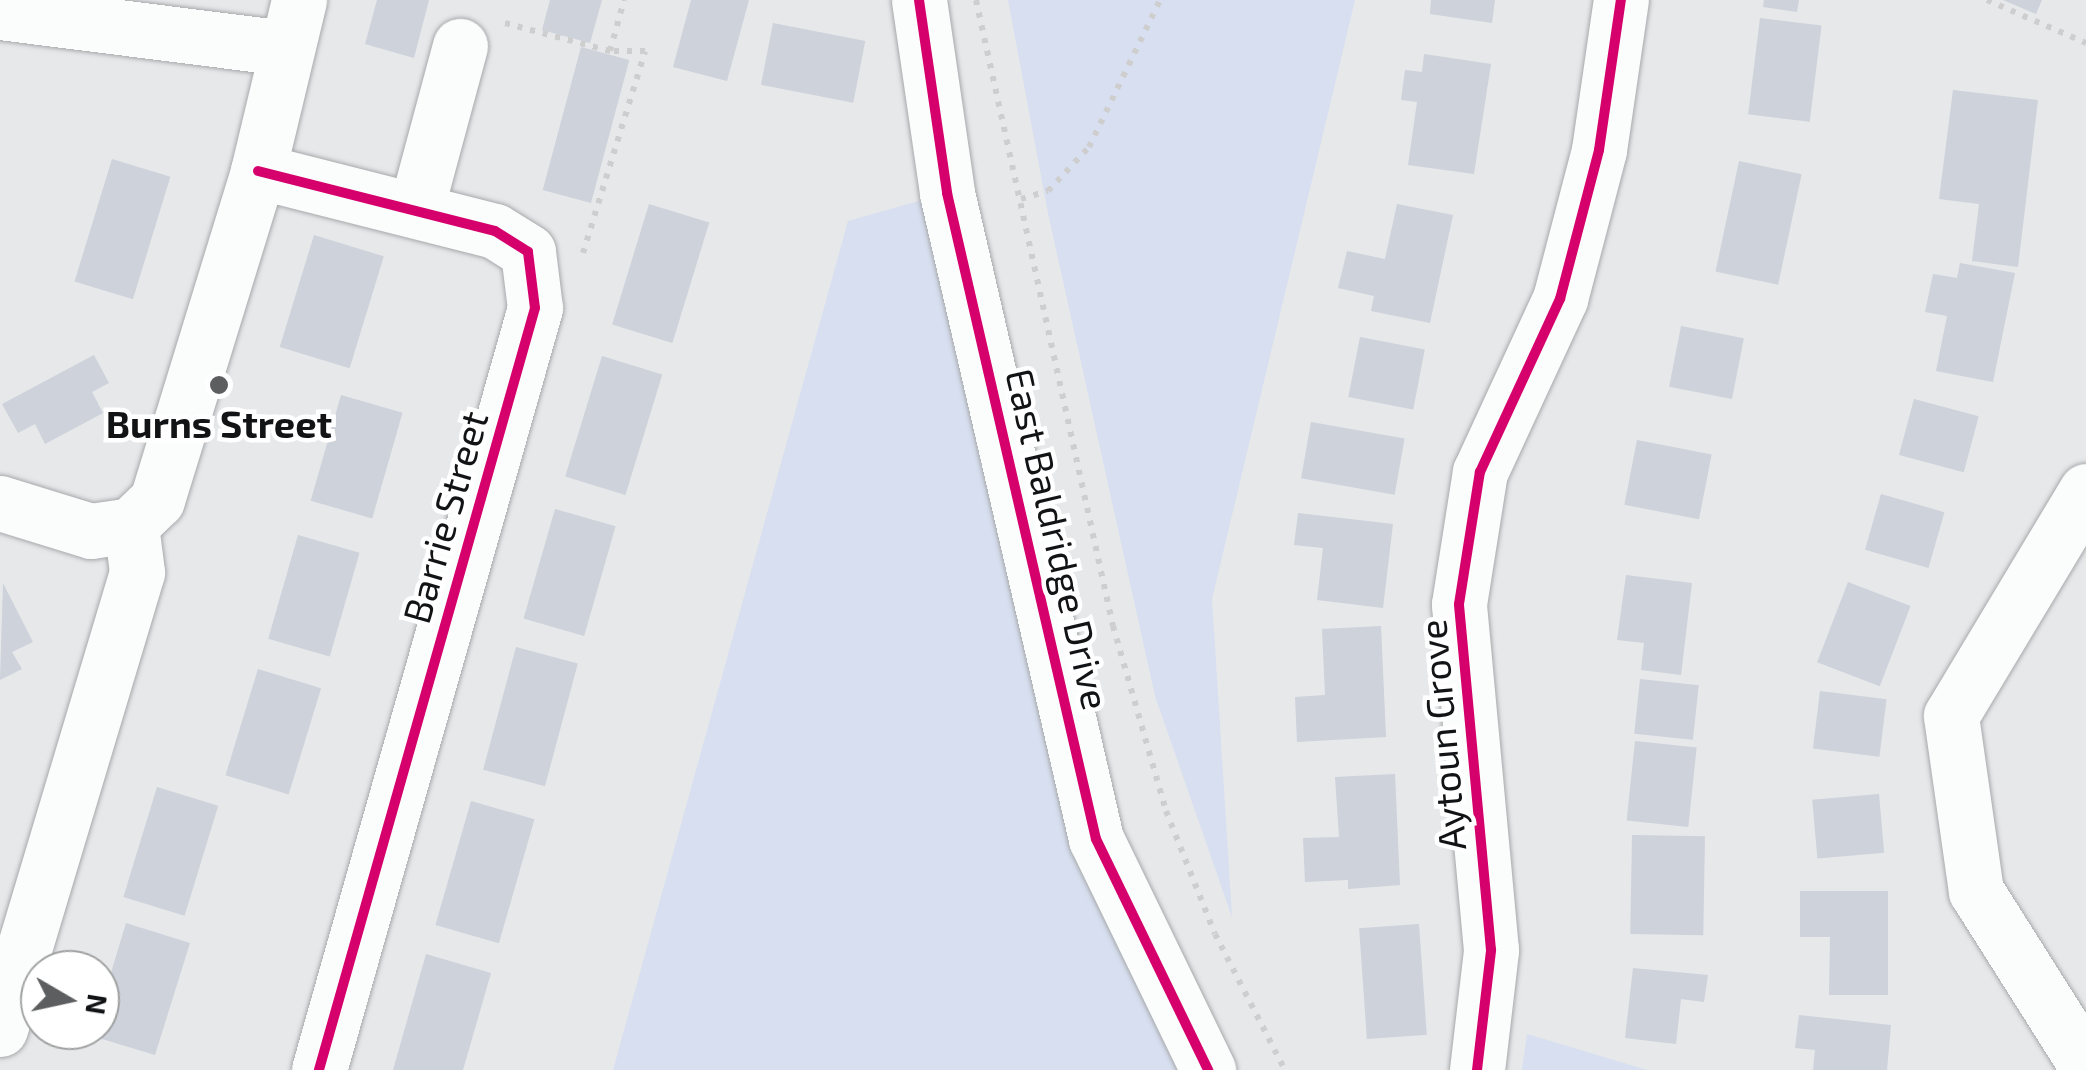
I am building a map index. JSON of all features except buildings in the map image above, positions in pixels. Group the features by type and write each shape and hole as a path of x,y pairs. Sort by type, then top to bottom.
{"street":[{"name":"East Baldridge Drive","path":"919,0 946,193 1096,839 1208,1070"},
{"name":"Aytoun Grove","path":"1477,1070 1491,950 1458,604 1480,472 1560,300 1598,150 1621,0"},
{"path":"0,12 293,24 258,171 157,500 131,526 90,531 0,503"},
{"path":"416,209 460,46"},
{"name":"Barrie Street","path":"258,171 495,231 528,252 535,308 319,1070"},
{"path":"2086,491 1950,716 1976,891 2086,1065"},
{"path":"0,1029 137,572 131,526"}],"path":[{"path":"610,50 624,0"},
{"path":"976,0 1113,626 1166,811 1215,934 1285,1070"},
{"path":"1021,198 1048,191 1089,147 1160,0"},
{"path":"1987,0 2086,43"},
{"path":"460,46 488,18 610,50 645,51 573,283 535,308"}],"shaded area":[{"path":"1008,0 1355,0 1212,599 1232,917 1155,696 1048,213"},
{"path":"947,193 1096,839 1208,1070 613,1070 848,221"},
{"path":"1527,1034 1647,1070 1522,1070"}],"cycle path":[{"path":"919,0 947,193 1096,839 1208,1070"},
{"path":"1477,1070 1491,950 1459,604 1480,472 1560,299 1599,150 1621,0"},
{"path":"258,171 495,231 528,252 535,308 319,1070"}],"place":[{"name":"Burns Street","path":"219,385"}]}
